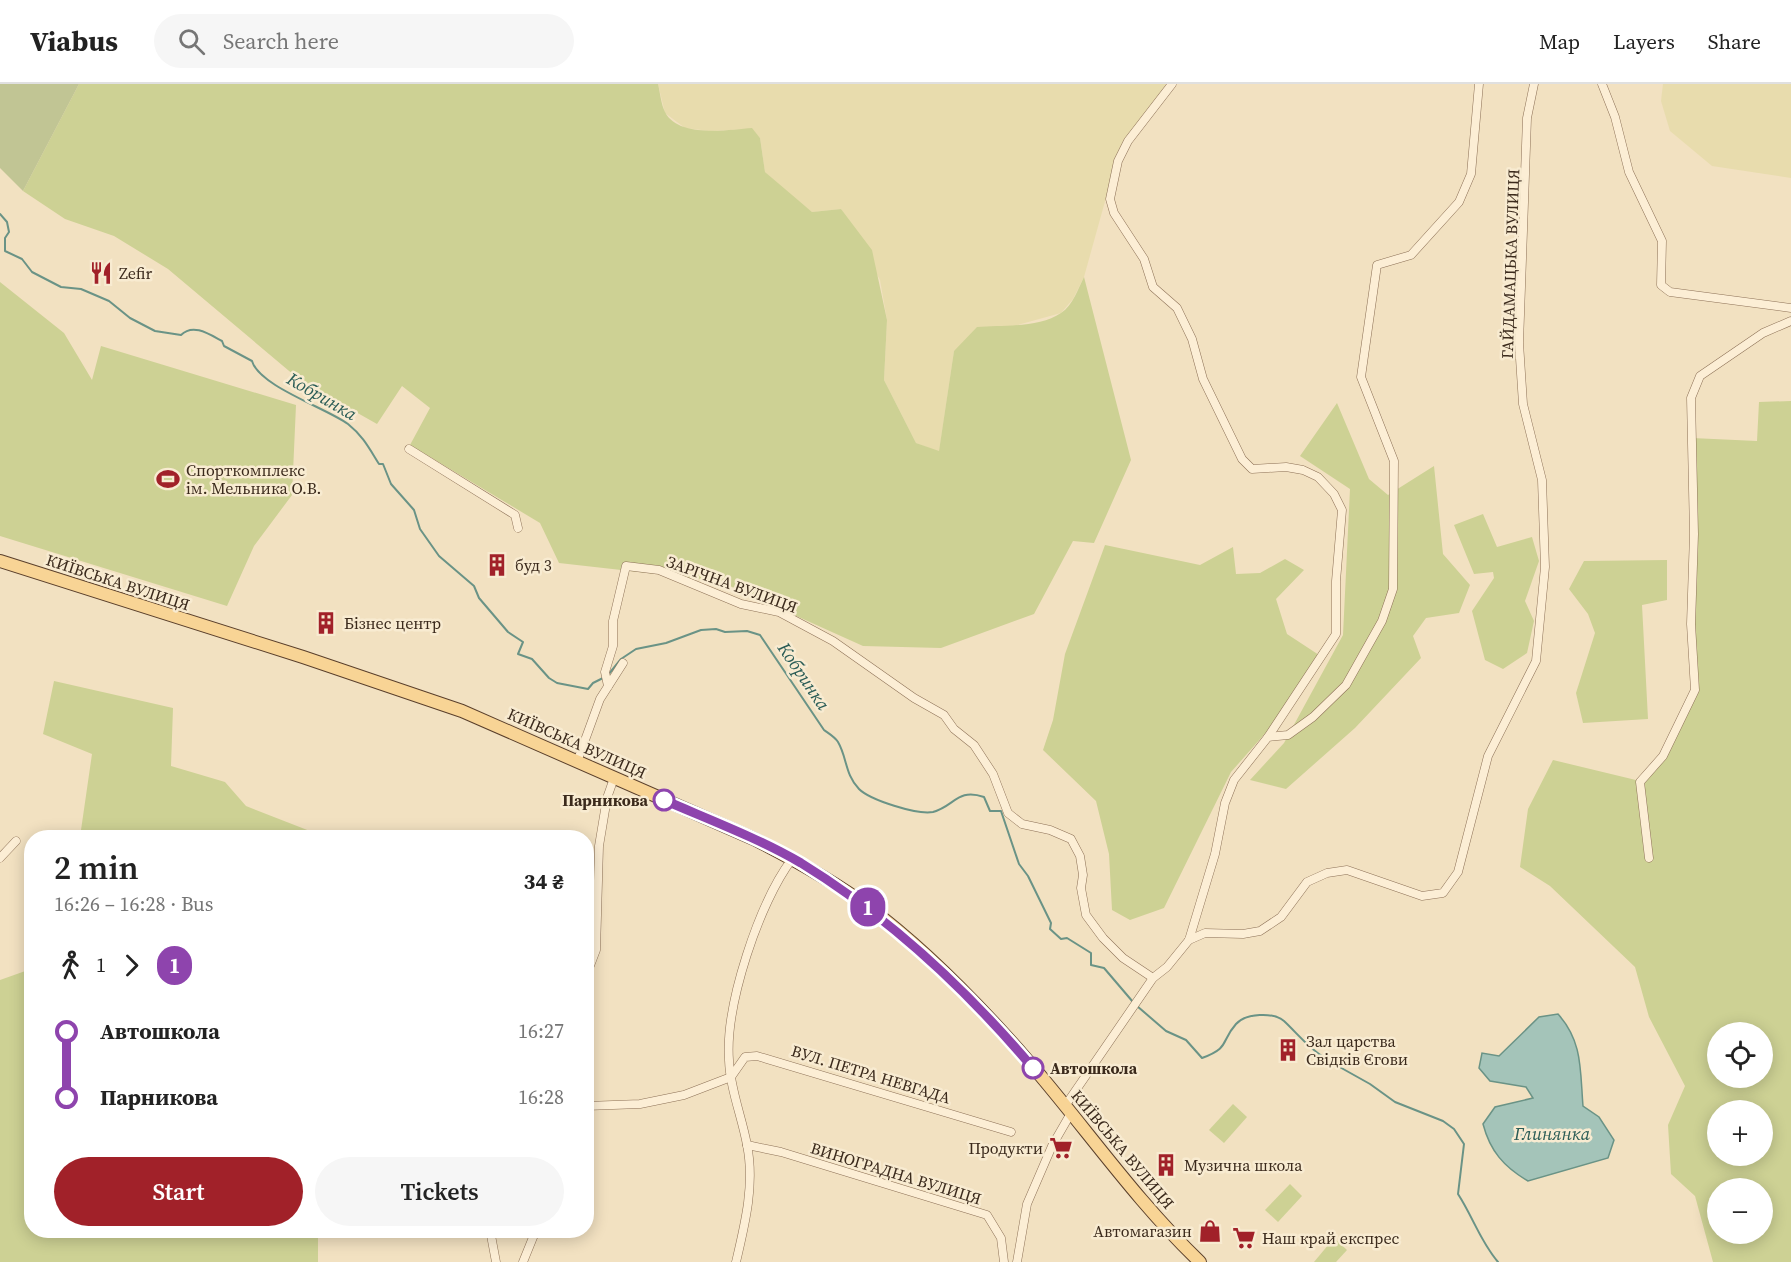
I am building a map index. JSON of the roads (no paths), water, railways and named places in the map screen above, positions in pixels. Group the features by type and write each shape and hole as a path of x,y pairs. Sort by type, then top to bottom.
{"main road":[{"name":"КИЇВСЬКА ВУЛИЦЯ","path":"0,561 303,657 462,711 523,735 577,762 754,839 792,859 867,907 902,936 985,1015 1068,1109 1151,1210 1200,1262"}],"street":[{"path":"1017,1262 1027,1204 1068,1109 1154,978 1167,967 1189,940 1215,854 1225,803 1234,780 1268,737 1336,634 1336,581 1342,510 1334,494 1318,477 1303,470 1286,467 1252,469 1242,459 1203,379 1192,339 1177,308 1153,287 1144,259 1114,213 1110,199 1118,161 1128,141 1172,84"},
{"path":"1268,737 1288,735 1313,717 1346,685 1382,621 1393,589 1394,461 1361,377 1368,317 1377,265 1411,255 1459,202 1471,174 1479,84"},
{"name":"ГАЙДАМАЦЬКА ВУЛИЦЯ","path":"1189,940 1206,933 1243,934 1260,931 1281,917 1307,882 1327,873 1347,870 1401,889 1433,896 1443,893 1458,872 1488,756 1536,661 1545,567 1542,480 1523,404 1519,344 1527,118 1534,84"},
{"path":"1602,84 1615,117 1629,172 1662,241 1661,285 1670,292 1791,308"},
{"path":"1649,858 1640,782 1663,756 1695,690 1691,624 1694,534 1691,398 1700,376 1763,333 1791,321"},
{"path":"409,449 516,515 518,528"},
{"name":"ЗАРІЧНА ВУЛИЦЯ","path":"606,679 613,646 613,621 626,566 659,570 741,604 779,612 833,641 914,698 944,715 954,729 974,745 993,774 1008,813 1022,824 1050,830 1071,839 1080,856 1083,875 1081,888 1086,915 1123,958 1154,978"},
{"path":"577,762 606,679 623,663"},
{"path":"594,955 599,846 607,798 614,778"},
{"path":"0,858 16,841"},
{"path":"736,1262 750,1187 747,1145 731,1077 728,1036 732,1011 765,903 792,859"},
{"name":"ВУЛ. ПЕТРА НЕВГАДА","path":"731,1077 745,1058 764,1056 1011,1132"},
{"path":"594,1104 651,1102 684,1095 731,1077"},
{"name":"ВИНОГРАДНА ВУЛИЦЯ","path":"747,1145 987,1215 1001,1238 1004,1262"},
{"path":"492,1238 496,1262"},
{"path":"523,1262 533,1238"}],"water":[{"name":"Глинянка","path":"1558,1014 1572,1035 1579,1057 1583,1106 1599,1117 1614,1140 1608,1158 1528,1181 1499,1157 1483,1124 1495,1107 1533,1098 1526,1087 1490,1081 1479,1068 1482,1053 1499,1056 1539,1017"}],"waterway":[{"name":"Кобринка","path":"0,214 7,222 9,232 5,238 5,251 22,259 32,272 61,287 81,289 109,301 130,318 155,331 181,335 191,330 206,333 252,361 257,370 280,388 348,424 369,447 379,464 383,464 391,484 414,510 420,529 439,556 474,586 479,598 508,632 523,642 518,654 532,659 549,678 557,683 588,689 593,683 603,678"},
{"name":"Кобринка","path":"608,675 621,659 636,649 666,643 701,630 747,631 760,635 824,730 838,742 851,778 859,789 873,798 916,811 933,812 968,795 984,797 990,811 1001,811 1019,864 1028,876 1051,923 1050,929 1061,939 1067,938 1091,953 1091,965 1104,968 1133,1002"},
{"name":"Кобринка","path":"1137,1006 1166,1031 1186,1040 1202,1058 1217,1051 1240,1020 1260,1015 1273,1016 1284,1021 1325,1058"},
{"name":"Кобринка","path":"1336,1065 1370,1084 1395,1102 1443,1121 1454,1129 1464,1144 1458,1194 1486,1246 1498,1262"}],"place":[{"name":"Zefir","path":"101,273"},
{"name":"Спорткомплекс ім. Мельника О.В.","path":"168,479"},
{"name":"буд 3","path":"497,565"},
{"name":"Бізнес центр","path":"326,623"},
{"name":"Парникова","path":"664,800"},
{"name":"Зал царства Свідків Єгови","path":"1288,1050"},
{"name":"Автошкола","path":"1033,1068"},
{"name":"Продукти","path":"1061,1148"},
{"name":"Музична школа","path":"1166,1165"},
{"name":"Автомагазин","path":"1210,1231"},
{"name":"Наш край експрес","path":"1244,1238"}]}
